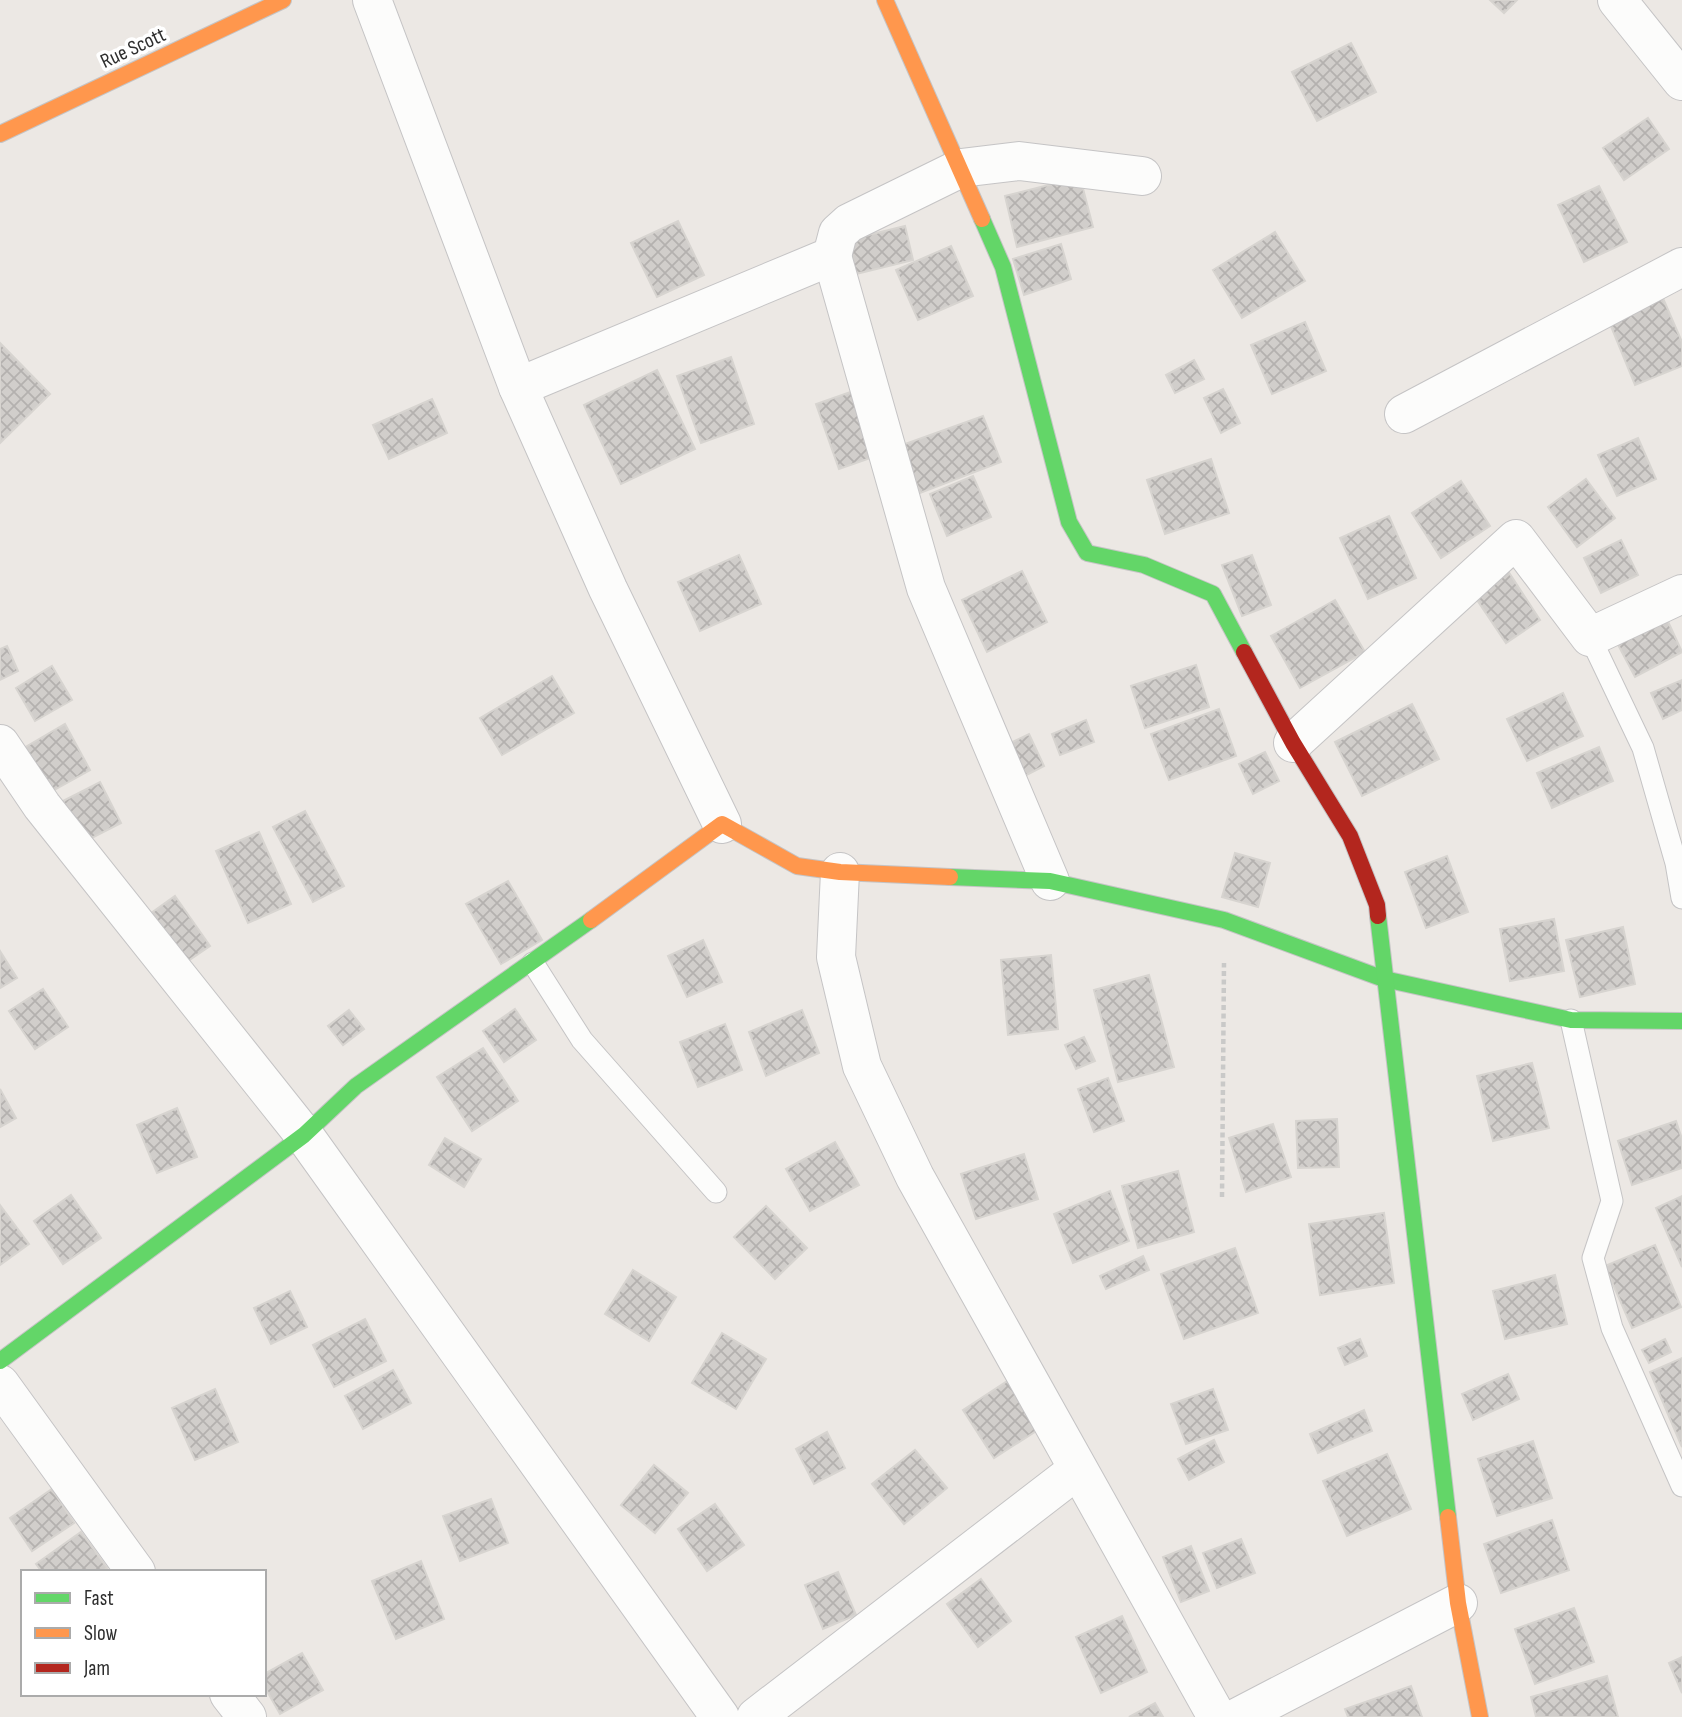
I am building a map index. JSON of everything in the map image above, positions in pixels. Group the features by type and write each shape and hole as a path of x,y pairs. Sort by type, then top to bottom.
{"street":[{"name":"Rue Scott","path":"0,134 283,0"},
{"path":"373,0 518,387 608,589 722,824 797,866 840,872 1050,881 1224,920 1384,979 1571,1020 1682,1021"},
{"path":"885,0 1003,267 1066,509 1075,532 1087,553 1144,565 1213,594 1293,743 1350,836 1377,905 1458,1603 1480,1717"},
{"path":"1617,0 1679,69"},
{"path":"1050,881 926,588 832,256 838,233 849,223 961,168 1018,161 1142,176"},
{"path":"518,387 832,256"},
{"path":"1405,414 1682,267"},
{"path":"1293,743 1516,539 1590,637 1682,594"},
{"path":"0,744 41,806 304,1135 720,1717"},
{"path":"0,1361 304,1135 356,1086 533,963 722,824"},
{"path":"840,872 836,957 862,1066 915,1177 1217,1717"},
{"path":"0,1384 135,1570"},
{"path":"756,1717 1077,1470"},
{"path":"1238,1717 1458,1603"},
{"path":"231,1696 247,1717"}],"lane":[{"path":"1590,637 1643,748 1676,863 1682,898"},
{"path":"533,963 582,1040 716,1192"},
{"path":"1571,1020 1612,1201 1593,1258 1612,1328 1682,1486"}],"path":[{"path":"1222,1197 1224,920"}],"building":[{"path":"1490,0 1517,0 1504,13"},
{"path":"1351,43 1376,92 1317,121 1292,72"},
{"path":"1648,118 1669,149 1624,180 1603,148"},
{"path":"1080,177 1093,227 1017,247 1005,196"},
{"path":"1599,186 1627,242 1584,262 1558,205"},
{"path":"678,221 704,275 657,297 631,243"},
{"path":"905,226 913,260 856,274 848,240"},
{"path":"1275,232 1305,281 1242,318 1213,270"},
{"path":"1061,244 1071,279 1024,295 1013,259"},
{"path":"951,246 973,296 918,320 896,270"},
{"path":"1662,296 1682,342 1682,366 1635,385 1608,319"},
{"path":"1305,322 1326,371 1272,394 1251,345"},
{"path":"0,343 50,394 0,443"},
{"path":"731,357 754,424 701,443 677,376"},
{"path":"1194,360 1204,379 1175,393 1166,375"},
{"path":"657,370 695,449 621,484 584,405"},
{"path":"859,389 882,454 839,469 816,404"},
{"path":"1223,389 1240,423 1221,433 1204,398"},
{"path":"432,399 447,433 389,459 373,425"},
{"path":"983,416 1001,462 920,493 902,445"},
{"path":"1638,438 1656,479 1617,496 1598,455"},
{"path":"1211,459 1229,513 1165,534 1147,480"},
{"path":"973,476 991,517 947,536 930,494"},
{"path":"1586,479 1615,518 1577,547 1548,507"},
{"path":"1461,481 1490,526 1441,558 1412,513"},
{"path":"1389,516 1416,578 1368,599 1340,538"},
{"path":"1621,540 1638,575 1601,593 1584,558"},
{"path":"739,555 761,604 700,631 678,582"},
{"path":"1252,555 1271,605 1242,616 1222,565"},
{"path":"1022,571 1047,622 987,652 962,600"},
{"path":"1508,571 1540,620 1506,643 1473,594"},
{"path":"1335,600 1365,652 1300,688 1271,636"},
{"path":"1665,615 1682,652 1635,677 1616,641"},
{"path":"7,646 18,671 0,680 0,649"},
{"path":"1196,665 1209,707 1145,728 1131,686"},
{"path":"52,666 72,700 35,721 16,688"},
{"path":"552,676 574,713 502,755 480,718"},
{"path":"1682,680 1682,710 1663,719 1651,693"},
{"path":"1563,693 1583,736 1527,761 1507,719"},
{"path":"1412,704 1439,759 1362,796 1335,742"},
{"path":"1219,709 1236,756 1169,780 1151,734"},
{"path":"1086,720 1094,742 1060,755 1052,734"},
{"path":"65,724 90,770 47,794 22,749"},
{"path":"1029,734 1044,766 1019,779 1002,747"},
{"path":"1599,747 1613,781 1552,808 1537,773"},
{"path":"1265,752 1279,781 1253,794 1239,764"},
{"path":"100,782 121,823 84,842 63,801"},
{"path":"305,811 344,886 313,902 273,827"},
{"path":"259,832 291,904 248,923 216,851"},
{"path":"1235,853 1270,863 1258,907 1222,897"},
{"path":"1447,856 1468,912 1426,928 1405,872"},
{"path":"508,881 542,940 501,964 466,904"},
{"path":"175,896 210,946 182,965 147,916"},
{"path":"1554,919 1564,971 1510,981 1500,929"},
{"path":"1623,927 1635,984 1580,997 1566,940"},
{"path":"703,940 722,982 687,997 668,956"},
{"path":"0,951 17,978 0,988"},
{"path":"1051,955 1058,1029 1008,1035 1001,960"},
{"path":"1149,975 1174,1067 1118,1082 1094,990"},
{"path":"43,989 68,1027 35,1049 9,1011"},
{"path":"515,1009 536,1040 504,1062 483,1031"},
{"path":"349,1010 364,1029 343,1045 328,1026"},
{"path":"802,1010 819,1053 766,1076 749,1032"},
{"path":"725,1024 742,1070 698,1087 680,1042"},
{"path":"1084,1037 1095,1061 1076,1069 1065,1045"},
{"path":"483,1048 518,1101 472,1131 437,1077"},
{"path":"1532,1063 1549,1128 1493,1141 1477,1076"},
{"path":"1108,1078 1124,1121 1094,1132 1078,1089"},
{"path":"0,1089 16,1118 0,1127"},
{"path":"177,1108 197,1157 157,1173 137,1125"},
{"path":"1337,1119 1339,1167 1298,1168 1296,1121"},
{"path":"1676,1121 1682,1139 1682,1168 1632,1185 1618,1141"},
{"path":"1273,1124 1291,1177 1246,1192 1229,1138"},
{"path":"445,1138 481,1159 464,1187 429,1165"},
{"path":"835,1142 859,1185 810,1211 786,1169"},
{"path":"1024,1154 1038,1199 976,1219 961,1174"},
{"path":"1178,1171 1194,1232 1138,1248 1122,1186"},
{"path":"1110,1191 1129,1241 1073,1263 1054,1214"},
{"path":"71,1195 101,1238 63,1264 34,1221"},
{"path":"1682,1196 1682,1267 1656,1208"},
{"path":"0,1205 29,1244 0,1265"},
{"path":"766,1206 807,1248 775,1279 734,1237"},
{"path":"1384,1213 1394,1283 1320,1295 1309,1224"},
{"path":"1655,1245 1681,1307 1632,1328 1605,1266"},
{"path":"1235,1248 1258,1313 1184,1339 1161,1274"},
{"path":"1143,1256 1149,1270 1106,1289 1100,1276"},
{"path":"633,1270 676,1297 649,1341 605,1314"},
{"path":"1555,1275 1567,1324 1505,1339 1493,1291"},
{"path":"290,1291 307,1327 271,1344 254,1308"},
{"path":"365,1319 386,1361 334,1387 313,1345"},
{"path":"722,1333 766,1359 736,1409 692,1383"},
{"path":"1360,1339 1367,1356 1345,1365 1338,1348"},
{"path":"1665,1339 1671,1352 1649,1363 1642,1350"},
{"path":"1682,1358 1682,1447 1650,1372"},
{"path":"393,1370 411,1403 363,1429 345,1396"},
{"path":"1508,1374 1519,1399 1473,1420 1462,1394"},
{"path":"1009,1380 1041,1428 994,1458 963,1410"},
{"path":"215,1389 238,1442 195,1460 172,1408"},
{"path":"1213,1389 1228,1430 1186,1444 1171,1404"},
{"path":"1364,1410 1372,1431 1318,1453 1310,1434"},
{"path":"827,1432 845,1468 814,1484 796,1449"},
{"path":"1214,1440 1224,1462 1189,1480 1178,1459"},
{"path":"1533,1441 1552,1498 1497,1516 1478,1459"},
{"path":"915,1450 947,1488 904,1524 872,1484"},
{"path":"1387,1454 1411,1509 1347,1536 1323,1481"},
{"path":"654,1465 688,1493 655,1533 621,1505"},
{"path":"52,1489 74,1523 32,1551 10,1518"},
{"path":"491,1499 508,1543 460,1561 443,1516"},
{"path":"715,1504 744,1545 707,1571 678,1529"},
{"path":"1552,1520 1569,1570 1501,1593 1484,1544"},
{"path":"81,1532 107,1568 40,1570 36,1564"},
{"path":"1241,1539 1255,1573 1217,1588 1203,1553"},
{"path":"1191,1546 1209,1591 1181,1602 1163,1557"},
{"path":"421,1561 444,1619 396,1639 372,1581"},
{"path":"838,1572 856,1615 823,1629 805,1585"},
{"path":"981,1579 1011,1621 978,1647 947,1604"},
{"path":"1574,1608 1594,1662 1535,1684 1515,1629"},
{"path":"1122,1616 1147,1672 1101,1693 1076,1637"},
{"path":"302,1653 323,1690 280,1714 266,1690 266,1673"},
{"path":"1682,1657 1682,1693 1669,1663"},
{"path":"1607,1676 1618,1717 1536,1717 1531,1697"},
{"path":"1411,1686 1422,1717 1348,1717 1345,1709"},
{"path":"1155,1703 1163,1717 1129,1717"}],"traffic: fast":[{"path":"982,219 1003,267 1069,522 1087,553 1144,565 1213,594 1244,652"},
{"path":"950,877 1050,881 1224,920 1384,979 1571,1020 1682,1021"},
{"path":"1378,916 1448,1517"},
{"path":"0,1361 304,1135 356,1086 591,920"}],"traffic: slow":[{"path":"0,134 283,0"},
{"path":"885,0 982,219"},
{"path":"591,920 722,824 797,866 840,872 950,877"},
{"path":"1448,1517 1458,1603 1480,1717"}],"traffic: jam":[{"path":"1244,652 1293,743 1350,836 1377,905 1378,916"}]}
